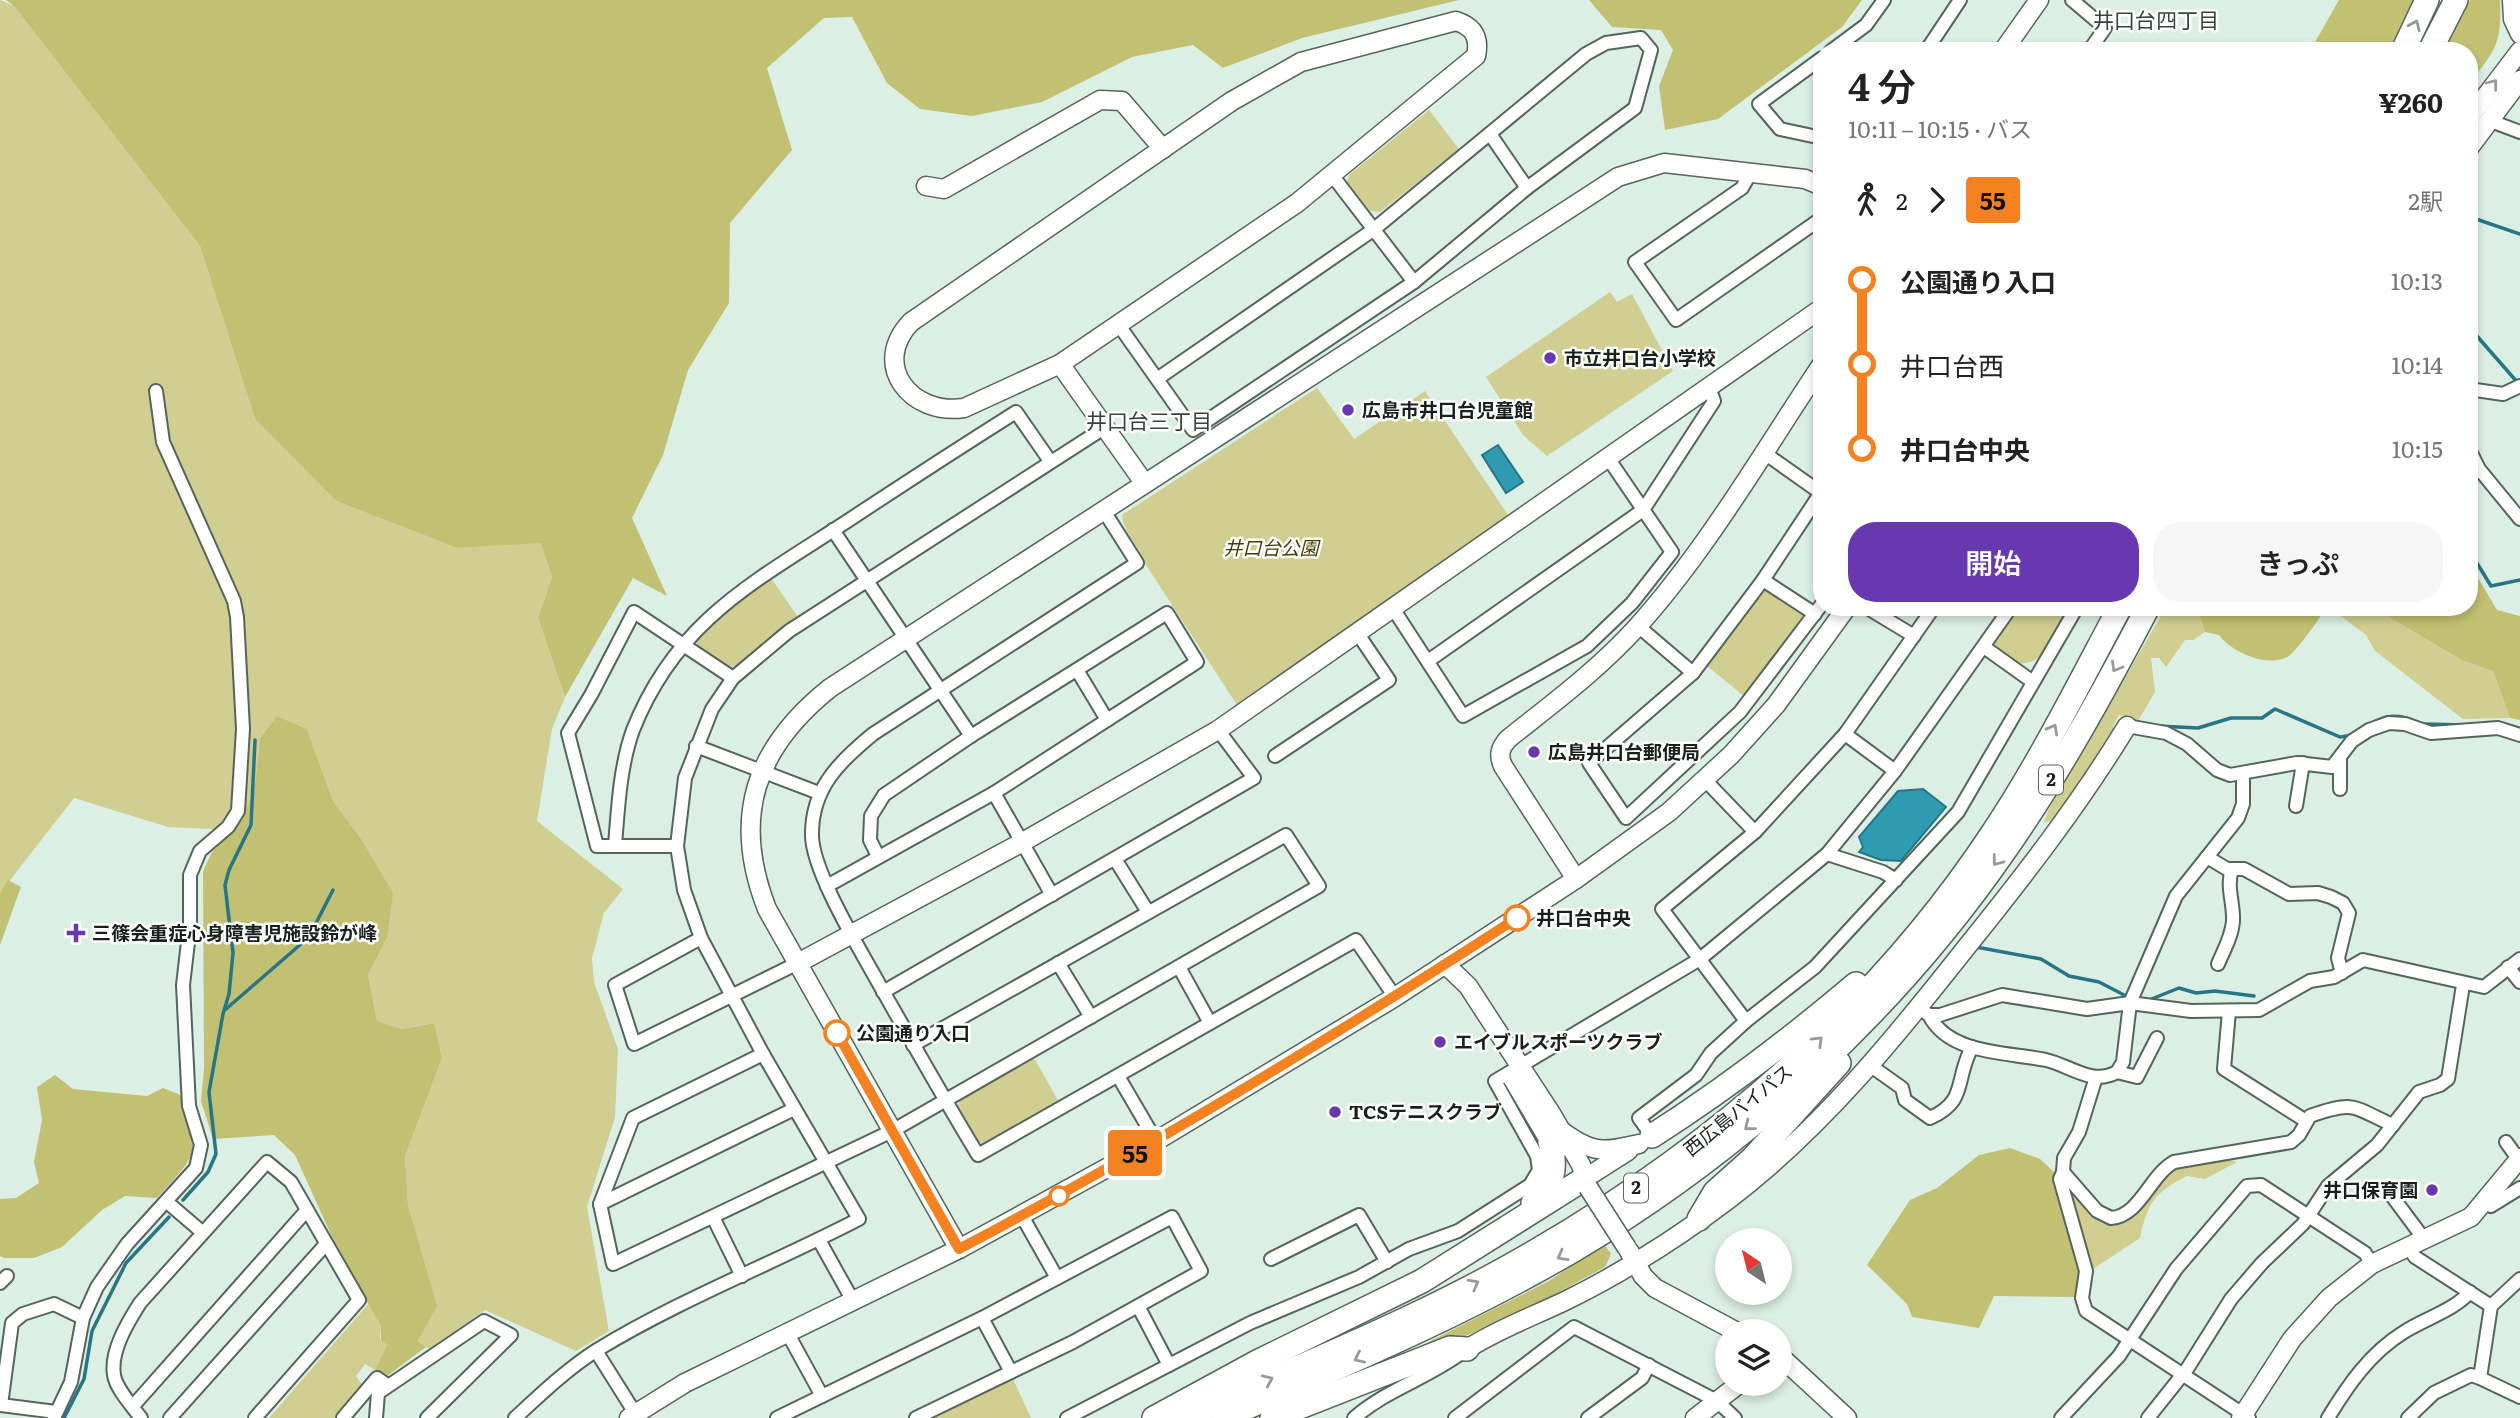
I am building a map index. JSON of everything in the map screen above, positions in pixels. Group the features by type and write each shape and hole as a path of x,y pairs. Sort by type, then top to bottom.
{"highway":[{"path":"2407,42 2427,0"},
{"path":"2435,42 2456,0"},
{"name":"西広島バイパス","path":"1183,1418 1462,1290 1535,1252 1684,1155 1799,1059 1848,1011 1933,915 1994,831 2115,616"},
{"name":"西広島バイパス","path":"1223,1418 1469,1307 1572,1251 1631,1214 1730,1141 1783,1097 1838,1045 1936,940 2002,855 2054,775 2143,616"},
{"path":"1645,1140 1705,1102 1804,1028 1861,980 1994,831"},
{"path":"1699,1219 1715,1192 1753,1158 1880,1016 1936,940"},
{"path":"1505,1229 1550,1185 1555,1168 1557,1137"},
{"path":"1154,1418 1257,1362 1422,1281 1586,1183"},
{"path":"1272,1418 1450,1348 1467,1349"}],"street":[{"path":"1843,42 1866,25 1884,0"},
{"path":"1932,42 1960,0"},
{"path":"2009,42 2039,0"},
{"path":"2072,0 2105,28 2095,42"},
{"path":"2512,0 2512,19 2520,34"},
{"path":"1456,21 1468,26 1479,44 1476,56 1297,203 1060,364 964,408 948,411 921,403 906,389 896,375 894,358 901,332 911,321 1163,149 1232,102 1301,62 1456,21"},
{"path":"1118,324 1193,430 1414,282 1527,188 1635,108 1651,50 1641,38 1606,43 1586,54 1373,230 1157,379"},
{"path":"2478,119 2520,51"},
{"path":"1813,65 1759,104 1780,129 1813,136"},
{"path":"2478,119 2520,80"},
{"path":"926,186 944,189 1100,100 1122,101 1163,149"},
{"path":"2478,119 2520,132"},
{"path":"1490,134 1527,188"},
{"path":"959,1249 767,909 756,879 751,844 760,772 776,743 799,713 830,688 1618,177 1664,163 1751,172 1813,182"},
{"path":"1751,172 1742,188 1635,262 1676,320 1813,224"},
{"path":"1332,175 1414,282"},
{"path":"701,938 615,985 635,1044 852,935 1021,843 1218,730 1394,610 1813,314"},
{"path":"1060,364 1144,484"},
{"path":"1576,879 1505,770 1500,752 1508,739 1573,690 1638,626 1702,544 1813,377"},
{"path":"2478,390 2503,394 2520,386"},
{"path":"1429,661 1643,510 1714,401 1709,387"},
{"path":"83,1318 54,1304 23,1314 12,1323 1,1405 55,1415 71,1382 83,1318 105,1272 196,1168 201,1155 189,1106 183,985 190,925 190,875 200,851 228,827 238,811 243,729 234,601 163,442 156,391"},
{"path":"615,846 620,789 633,732 656,683 681,644 725,601 1016,412 1051,461"},
{"path":"515,1418 558,1379 596,1351 859,1219 763,1054 701,938 684,890 677,846 685,778 712,709 733,678 789,631 1104,428"},
{"path":"1763,452 1813,486"},
{"path":"1394,610 1462,716 1587,646 1632,603 1672,552 1608,458"},
{"path":"2478,467 2520,519"},
{"path":"1813,504 1763,580 1693,673 1589,763 1626,818 1740,712 1813,616"},
{"path":"1104,511 1137,563 873,734 839,762 818,793 811,836 827,886 945,1102 978,1155 1356,940 1395,997"},
{"path":"833,530 971,736"},
{"path":"1763,580 1813,606"},
{"path":"677,846 597,846 568,733 634,612 733,678"},
{"path":"827,886 994,793 1197,662 1167,613 971,736 884,795 871,816 870,840 878,856"},
{"path":"596,1351 632,1416 685,1384 1022,1216 1156,1141 1395,997 1576,879 1670,812 1705,780 1776,705 1840,616"},
{"path":"1881,616 1914,636"},
{"path":"1746,1021 1662,909 1755,832 1844,734 1928,616"},
{"path":"1067,1418 1250,1323 1359,1277 1409,1250 1458,1231 1530,1185 1539,1170 1537,1156 1495,1081 1700,959 1827,854 1895,771 2005,616"},
{"path":"1645,1140 1639,1118 1696,1075 1711,1054 1746,1021 1815,967 1958,811 2072,616"},
{"path":"1638,626 1693,673"},
{"path":"1275,756 1389,680 1358,634"},
{"path":"1984,647 2033,682"},
{"path":"1077,670 1107,720"},
{"path":"1354,1418 1392,1390 1446,1364 1467,1349 1581,1293 1631,1254 1699,1219 1734,1195 1796,1142 1923,1011 2053,838 2127,726 2166,733 2188,744 2224,773 2243,774 2258,768 2303,763 2329,768 2340,760 2347,747 2359,736 2389,723 2405,724 2431,733 2498,728 2520,735"},
{"path":"883,992 1254,778 1218,730"},
{"path":"1844,734 1895,771"},
{"path":"696,746 818,793"},
{"path":"2340,760 2340,789"},
{"path":"2297,806 2303,763"},
{"path":"2117,1072 2123,1062 2131,1000 2176,896 2240,814 2243,774"},
{"path":"1705,780 1755,832"},
{"path":"994,793 1052,895"},
{"path":"763,1054 634,1118 600,1204 613,1264 892,1131 1319,886 1286,835 913,1045"},
{"path":"1827,854 1883,872 1896,880"},
{"path":"2207,857 2232,870 2244,869 2289,894 2318,893 2343,903 2349,913 2338,958 2342,973"},
{"path":"1115,859 1148,912"},
{"path":"2218,964 2229,940 2233,921 2229,877 2232,870"},
{"path":"1923,1011 1940,1015 2002,995 2087,1009 2131,1000 2191,1011 2229,1011 2266,1007 2310,981 2342,973 2363,960 2372,960 2463,985 2484,987 2520,958"},
{"path":"1058,963 1091,1017"},
{"path":"1445,964 1468,986 1513,1069 1557,1137 1572,1171 1586,1183 1647,1281 1658,1290 1715,1320"},
{"path":"1179,967 1210,1023"},
{"path":"2508,967 2520,982"},
{"path":"2148,1418 2183,1375 2231,1299 2309,1216 2328,1186 2377,1145 2419,1091 2440,1085 2450,1075 2463,985"},
{"path":"1923,1011 1939,1029 1972,1047 2047,1060 2096,1077 2117,1072 2137,1077 2157,1038"},
{"path":"2229,1011 2224,1069 2306,1121"},
{"path":"1871,1066 1902,1088 1905,1100 1930,1118 1955,1101 1964,1062 1972,1047"},
{"path":"1118,1076 1156,1141"},
{"path":"2096,1077 2079,1132 2064,1158 2060,1180 2086,1271 2084,1306 2090,1315 2244,1417 2302,1327 2334,1293 2372,1264 2471,1217 2486,1202 2519,1159 2506,1143"},
{"path":"2063,1172 2097,1211 2106,1217 2116,1218 2129,1210 2163,1170 2174,1162 2291,1142 2300,1135 2311,1116 2347,1105 2366,1110 2393,1125"},
{"path":"600,1204 794,1108"},
{"path":"1557,1137 1599,1152 1645,1140"},
{"path":"1586,1183 1645,1140"},
{"path":"141,1418 114,1376 117,1352 126,1325 140,1303 267,1162 291,1182 359,1300 255,1418"},
{"path":"2061,1418 2097,1382 2131,1340 2176,1269 2247,1186 2261,1185 2365,1253 2372,1264"},
{"path":"2386,1188 2416,1243 2415,1256 2491,1306"},
{"path":"2486,1202 2491,1206 2520,1188"},
{"path":"167,1202 202,1233"},
{"path":"133,1406 307,1210"},
{"path":"1271,1259 1359,1215 1387,1262"},
{"path":"1022,1216 1057,1278"},
{"path":"713,1217 742,1276"},
{"path":"777,1418 982,1318 1172,1217 1201,1270 1012,1372 916,1418"},
{"path":"819,1240 853,1301"},
{"path":"170,1418 326,1244"},
{"path":"2480,1378 2491,1306 2520,1279"},
{"path":"2328,1418 2352,1381 2384,1347 2403,1332 2462,1302 2470,1292"},
{"path":"1138,1306 1169,1365"},
{"path":"982,1318 1012,1372"},
{"path":"376,1418 379,1392 484,1321 511,1335 475,1366 427,1418"},
{"path":"1455,1418 1574,1327 1717,1401 1735,1418"},
{"path":"788,1334 822,1396"},
{"path":"1588,1418 1642,1377 1649,1365"},
{"path":"1792,1367 1847,1418"},
{"path":"2408,1418 2434,1393 2453,1381 2471,1375 2520,1397"},
{"path":"343,1418 377,1378 387,1385"},
{"path":"1695,1418 1723,1396"}],"green space":[{"path":"0,0 14,6 200,246 255,419 336,501 457,548 541,542 552,577 538,618 565,697 552,729 537,821 623,889 604,913 592,958 594,982 618,1049 615,1117 587,1207 609,1331 576,1351 485,1310 429,1349 418,1341 436,1306 408,1205 405,1156 442,1058 433,1023 402,1029 377,1021 368,975 387,938 359,836 333,801 307,729 277,716 260,738 254,794 233,830 168,827 74,798 0,893"},
{"path":"1429,110 1459,149 1380,212 1370,211 1347,182 1349,175"},
{"path":"1610,292 1617,302 1632,294 1673,371 1547,456 1523,435 1486,377"},
{"name":"井口台公園","path":"1317,388 1354,439 1425,391 1508,515 1237,705 1146,565 1125,528 1122,515"},
{"path":"771,578 798,617 751,654 728,668 698,647 696,640 733,603"},
{"path":"1770,589 1802,612 1803,621 1745,697 1706,665 1763,590"},
{"path":"2013,616 2065,616 2047,648 2031,662 2021,663 2010,659 2000,652 1994,643"},
{"path":"2161,616 2199,616 2205,632 2193,640 2185,640 2166,667 2159,658 2151,658 2155,692 2138,721 2119,715 2113,726 2115,732 2059,820 2044,822"},
{"path":"2341,616 2387,616 2463,661 2493,671 2510,718 2463,719 2375,651 2366,635"},
{"path":"1034,1058 1058,1100 985,1144 977,1141 958,1106 960,1099"},
{"path":"2220,1158 2237,1162 2205,1179 2187,1176 2167,1188 2150,1207 2140,1238 2090,1271 2063,1178 2116,1221 2164,1171 2181,1163"},
{"path":"369,1303 381,1326 380,1339 387,1345 375,1370 365,1364 356,1376 363,1386 336,1418 269,1418"},
{"path":"1013,1379 1031,1418 931,1418"}],"shaded area":[{"path":"6,0 1459,0 1302,38 1223,68 1193,45 1132,57 1042,102 972,116 920,109 887,83 852,17 824,18 767,68 792,150 730,223 729,303 688,370 663,455 632,518 667,596 633,578 565,697 538,618 552,577 541,543 457,548 336,501 255,419 200,246 14,6"},
{"path":"1589,0 1862,0 1842,27 1822,42 1813,42 1813,49 1718,119 1665,130 1659,86 1673,50 1661,30 1612,27"},
{"path":"2339,0 2417,0 2398,42 2315,42"},
{"path":"2470,0 2500,0 2498,37 2491,54 2478,72 2478,42 2449,42"},
{"path":"2478,578 2497,610 2520,616 2520,720 2510,718 2493,671 2463,661 2387,616 2478,616"},
{"path":"2199,616 2321,616 2293,653 2281,660 2251,657 2232,647 2219,635 2205,632"},
{"path":"277,716 307,729 333,801 359,836 393,893 387,938 368,975 377,1021 402,1029 434,1023 442,1058 405,1156 408,1205 437,1306 418,1341 426,1347 387,1376 375,1370 387,1345 381,1340 381,1326 338,1250 295,1155 274,1135 213,1139 201,1101 204,1068 203,871 212,852 233,830 254,794 260,738"},
{"path":"8,880 21,887 0,945 0,893"},
{"path":"55,1075 73,1089 147,1096 163,1088 183,1096 193,1143 192,1152 181,1171 157,1198 125,1196 102,1210 62,1247 34,1258 4,1258 0,1256 0,1199 16,1198 39,1183 34,1162 42,1120 37,1087"},
{"path":"2010,1148 2040,1159 2055,1173 2081,1269 2076,1297 1994,1296 1979,1328 1912,1317 1907,1304 1867,1265 1910,1200 1937,1188 1979,1155"},
{"path":"1604,1244 1611,1254 1605,1267 1524,1311 1456,1340 1395,1359 1549,1281"}],"water":[{"path":"1498,445 1523,482 1506,493 1482,455"},
{"path":"1923,789 1946,807 1901,861 1881,860 1859,852 1863,847 1859,837 1898,791"}],"waterway":[{"path":"2478,220 2520,234"},
{"path":"2478,337 2518,383"},
{"path":"2478,565 2491,586 2520,580"},
{"path":"2158,726 2198,728 2231,718 2262,718 2275,709 2340,737 2349,736 2373,722 2391,716 2417,722"},
{"path":"2424,724 2465,725"},
{"path":"183,1200 208,1172 216,1154 209,1092 229,994 233,953 225,885 229,870 251,825 255,740"},
{"path":"226,1009 301,944 314,927 333,890"},
{"path":"1976,947 2041,959 2069,976 2099,982 2128,997"},
{"path":"2149,1000 2179,988 2196,993 2215,991 2254,996"},
{"path":"64,1418 84,1379 92,1331 126,1263 169,1217"}],"bus line":[{"name":"55","path":"837,1033 959,1249 1156,1141 1395,997 1517,918"}],"place":[{"name":"市立井口台小学校","path":"1550,358"},
{"name":"広島市井口台児童館","path":"1348,410"},
{"name":"広島井口台郵便局","path":"1534,752"},
{"name":"井口台中央","path":"1517,918"},
{"name":"三篠会重症心身障害児施設鈴が峰","path":"76,933"},
{"name":"公園通り入口","path":"837,1033"},
{"name":"エイブルスポーツクラブ","path":"1440,1042"},
{"name":"TCSテニスクラブ","path":"1335,1112"},
{"name":"井口保育園","path":"2432,1190"}],"district":[{"name":"井口台四丁目","path":"2156,21"},
{"name":"井口台三丁目","path":"1149,422"}]}
